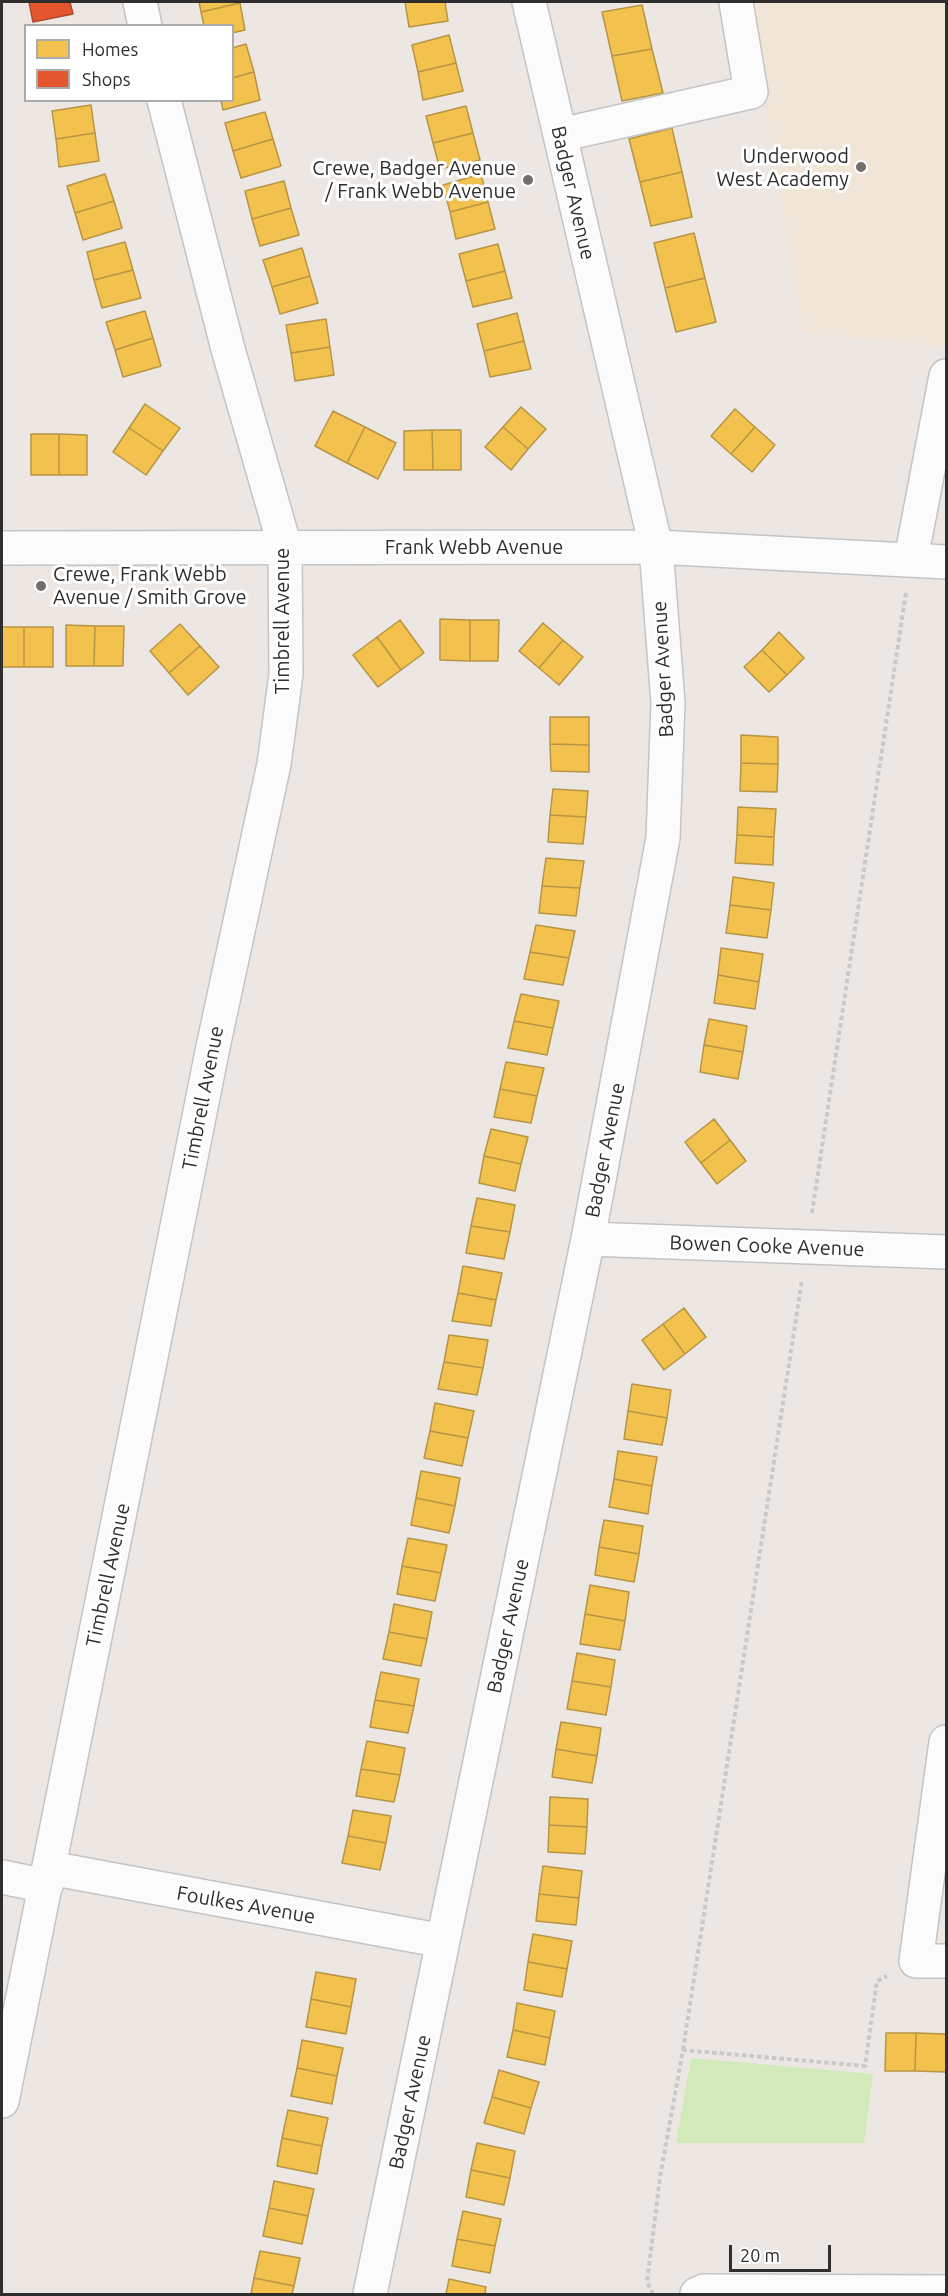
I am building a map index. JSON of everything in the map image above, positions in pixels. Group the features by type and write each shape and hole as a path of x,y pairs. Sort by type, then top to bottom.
{"street":[{"path":"140,2 146,24"},
{"name":"Badger Avenue","path":"370,2295 588,1239 663,838 668,702 656,546 529,2"},
{"path":"560,135 751,92 736,2"},
{"name":"Timbrell Avenue","path":"2,2100 213,1047 274,764 286,674 285,547 228,349 165,102"},
{"path":"911,559 946,376"},
{"name":"Frank Webb Avenue","path":"2,548 656,546 946,562"},
{"name":"Bowen Cooke Avenue","path":"588,1239 946,1252"},
{"path":"931,1961 946,1742"},
{"name":"Foulkes Avenue","path":"2,1877 48,1877 443,1941"},
{"path":"697,2295 704,2291 946,2292"}],"path":[{"path":"653,2295 647,2282 660,2177 683,2050 911,559"},
{"path":"683,2050 865,2066 877,1981"}],"shaded area":[{"name":"Underwood West Academy","path":"748,2 946,2 946,347 803,333"}],"green space":[{"path":"691,2058 873,2074 864,2143 676,2143"}],"building: Homes":[{"path":"199,2 239,2 240,3 201,12"},
{"path":"405,2 445,2 448,21 409,27"},
{"path":"240,3 245,30 234,33 234,24 204,24 201,12"},
{"path":"642,5 652,49 612,56 602,12"},
{"path":"449,35 456,63 418,72 412,45"},
{"path":"246,44 254,72 234,77 234,47"},
{"path":"652,49 663,93 622,101 612,56"},
{"path":"456,63 463,91 423,100 418,72"},
{"path":"254,72 260,100 223,110 221,102 234,102 234,77"},
{"path":"91,105 95,133 56,139 52,111"},
{"path":"466,106 473,133 433,143 426,116"},
{"path":"265,112 273,139 233,151 225,123"},
{"path":"672,128 682,172 640,182 629,139"},
{"path":"95,133 99,161 59,167 56,139"},
{"path":"473,133 480,160 440,169 433,143"},
{"path":"273,139 281,166 241,178 233,151"},
{"path":"682,172 692,217 651,226 640,182"},
{"path":"105,174 114,201 75,213 67,186"},
{"path":"481,174 488,202 450,212 443,185"},
{"path":"284,181 291,208 252,219 245,191"},
{"path":"114,201 122,228 83,240 75,213"},
{"path":"488,202 495,229 456,239 450,212"},
{"path":"291,208 299,235 260,246 252,219"},
{"path":"694,233 705,278 665,288 654,243"},
{"path":"125,242 133,270 94,280 87,252"},
{"path":"498,244 505,271 466,281 459,254"},
{"path":"302,248 310,276 272,287 263,260"},
{"path":"133,270 141,298 102,308 94,280"},
{"path":"505,271 512,298 473,307 466,281"},
{"path":"310,276 318,303 280,314 272,287"},
{"path":"705,278 716,322 676,332 665,288"},
{"path":"145,311 153,338 115,350 106,322"},
{"path":"517,313 524,341 484,351 477,324"},
{"path":"326,319 330,347 291,353 286,325"},
{"path":"153,338 161,366 123,377 115,350"},
{"path":"524,341 531,369 490,377 484,351"},
{"path":"330,347 334,375 295,381 291,353"},
{"path":"145,404 180,428 163,451 129,428"},
{"path":"521,407 546,429 528,449 503,427"},
{"path":"735,409 755,427 731,454 711,436"},
{"path":"333,411 365,427 347,463 315,446"},
{"path":"365,427 396,443 378,479 347,463"},
{"path":"503,427 528,449 511,470 485,447"},
{"path":"755,427 775,445 752,472 731,454"},
{"path":"129,428 163,451 146,475 113,452"},
{"path":"432,430 433,470 404,470 404,431"},
{"path":"432,430 461,430 461,470 433,470"},
{"path":"31,434 59,434 59,475 31,475"},
{"path":"59,434 87,435 87,475 59,475"},
{"path":"440,619 470,620 470,661 440,660"},
{"path":"400,620 424,653 401,670 377,637"},
{"path":"470,620 499,620 498,661 470,661"},
{"path":"543,623 563,640 539,668 519,651"},
{"path":"180,624 200,646 169,673 150,651"},
{"path":"66,625 95,626 94,666 66,666"},
{"path":"95,626 124,626 123,666 94,666"},
{"path":"2,627 24,627 24,667 2,667"},
{"path":"24,627 53,627 53,667 24,667"},
{"path":"779,632 804,658 787,675 762,650"},
{"path":"377,637 401,670 378,687 353,655"},
{"path":"563,640 583,657 559,685 539,668"},
{"path":"200,646 219,667 188,695 169,673"},
{"path":"762,650 787,675 769,692 744,667"},
{"path":"550,717 589,717 589,745 550,744"},
{"path":"741,735 778,737 778,764 741,763"},
{"path":"550,744 589,745 589,772 551,771"},
{"path":"741,763 778,764 777,792 740,791"},
{"path":"553,789 588,791 586,817 550,815"},
{"path":"738,807 776,809 774,837 737,835"},
{"path":"550,815 586,817 583,844 548,842"},
{"path":"737,835 774,837 773,865 735,863"},
{"path":"546,858 584,861 580,888 542,886"},
{"path":"733,877 774,883 771,910 730,905"},
{"path":"542,886 580,888 576,916 539,913"},
{"path":"730,905 771,910 767,938 726,933"},
{"path":"536,925 575,931 569,958 530,952"},
{"path":"721,948 763,954 759,982 718,975"},
{"path":"530,952 569,958 563,985 524,979"},
{"path":"718,975 759,982 755,1009 714,1003"},
{"path":"521,994 559,1001 553,1028 514,1021"},
{"path":"709,1019 747,1026 743,1052 704,1045"},
{"path":"514,1021 553,1028 547,1055 508,1048"},
{"path":"704,1045 743,1052 738,1079 700,1072"},
{"path":"506,1062 544,1068 537,1096 500,1089"},
{"path":"500,1089 537,1096 531,1123 494,1117"},
{"path":"714,1119 730,1140 701,1163 685,1142"},
{"path":"491,1129 528,1137 521,1164 484,1156"},
{"path":"730,1140 746,1161 717,1184 701,1163"},
{"path":"484,1156 521,1164 515,1191 479,1183"},
{"path":"477,1198 515,1205 510,1232 471,1226"},
{"path":"471,1226 510,1232 504,1259 466,1253"},
{"path":"463,1266 502,1273 496,1300 458,1293"},
{"path":"458,1293 496,1300 491,1326 452,1321"},
{"path":"684,1308 706,1337 685,1354 663,1324"},
{"path":"663,1324 685,1354 664,1370 642,1340"},
{"path":"449,1335 488,1340 483,1368 444,1362"},
{"path":"444,1362 483,1368 477,1395 438,1389"},
{"path":"632,1384 671,1390 667,1418 628,1411"},
{"path":"435,1403 474,1411 468,1438 430,1431"},
{"path":"628,1411 667,1418 662,1445 624,1439"},
{"path":"430,1431 468,1438 462,1466 424,1458"},
{"path":"618,1451 657,1457 652,1486 614,1479"},
{"path":"421,1471 460,1478 455,1506 416,1498"},
{"path":"614,1479 652,1486 648,1514 609,1507"},
{"path":"416,1498 455,1506 449,1533 411,1525"},
{"path":"604,1520 643,1526 639,1554 599,1547"},
{"path":"408,1538 447,1545 441,1573 402,1566"},
{"path":"599,1547 639,1554 634,1582 595,1575"},
{"path":"402,1566 441,1573 435,1601 397,1594"},
{"path":"590,1585 629,1592 625,1621 585,1614"},
{"path":"394,1604 432,1612 427,1639 389,1632"},
{"path":"585,1614 625,1621 620,1650 580,1644"},
{"path":"389,1632 427,1639 421,1666 383,1659"},
{"path":"577,1653 615,1660 611,1687 572,1681"},
{"path":"381,1672 419,1679 414,1706 375,1700"},
{"path":"572,1681 611,1687 606,1715 567,1709"},
{"path":"375,1700 414,1706 408,1733 370,1727"},
{"path":"561,1722 601,1728 597,1756 556,1749"},
{"path":"367,1741 405,1748 400,1775 361,1769"},
{"path":"556,1749 597,1756 592,1783 552,1777"},
{"path":"361,1769 400,1775 394,1802 356,1796"},
{"path":"550,1797 588,1799 587,1827 549,1825"},
{"path":"353,1810 391,1816 386,1843 348,1836"},
{"path":"549,1825 587,1827 585,1854 548,1852"},
{"path":"348,1836 386,1843 380,1870 342,1863"},
{"path":"543,1866 582,1871 579,1898 539,1894"},
{"path":"539,1894 579,1898 576,1925 536,1921"},
{"path":"533,1934 572,1941 567,1969 528,1962"},
{"path":"528,1962 567,1969 562,1997 524,1990"},
{"path":"316,1972 356,1979 351,2007 311,1999"},
{"path":"311,1999 351,2007 346,2034 306,2027"},
{"path":"517,2003 555,2011 550,2038 513,2030"},
{"path":"513,2030 550,2038 545,2065 507,2057"},
{"path":"886,2033 916,2033 915,2071 885,2071"},
{"path":"916,2033 946,2034 946,2072 915,2071"},
{"path":"302,2040 343,2048 337,2076 297,2068"},
{"path":"297,2068 337,2076 332,2104 291,2096"},
{"path":"499,2070 539,2082 531,2108 492,2097"},
{"path":"492,2097 531,2108 524,2134 484,2123"},
{"path":"288,2110 328,2118 322,2146 282,2138"},
{"path":"282,2138 322,2146 317,2174 277,2166"},
{"path":"477,2143 515,2151 510,2178 471,2170"},
{"path":"471,2170 510,2178 504,2205 466,2197"},
{"path":"274,2181 314,2189 308,2216 269,2208"},
{"path":"269,2208 308,2216 302,2244 263,2236"},
{"path":"463,2211 501,2219 495,2246 457,2239"},
{"path":"457,2239 495,2246 490,2273 452,2266"},
{"path":"260,2251 300,2258 294,2286 254,2278"},
{"path":"254,2278 294,2286 292,2294 251,2294"},
{"path":"449,2279 486,2287 485,2294 446,2294"}],"building: Shops":[{"path":"29,2 70,2 73,14 33,22"}],"place":[{"name":"Underwood West Academy","path":"861,167"},
{"name":"Crewe, Badger Avenue / Frank Webb Avenue","path":"528,180"},
{"name":"Crewe, Frank Webb Avenue / Smith Grove","path":"41,586"}]}
